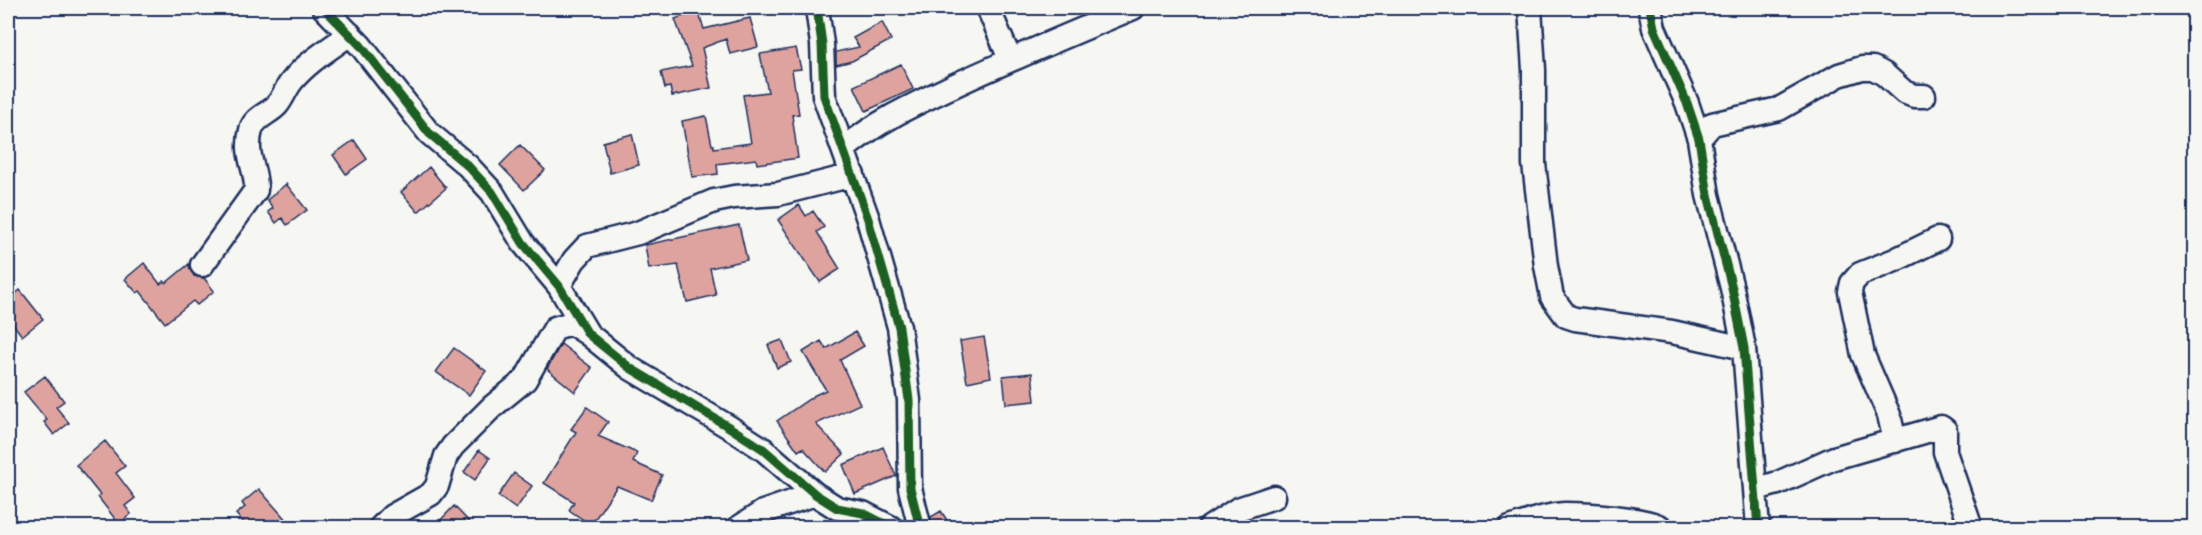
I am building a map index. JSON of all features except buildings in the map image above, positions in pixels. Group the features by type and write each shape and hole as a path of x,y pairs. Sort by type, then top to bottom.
{"street":[{"path":"817,8 822,44 824,96 868,219 899,327 909,400 910,488 920,528"},
{"path":"988,8 1010,59"},
{"path":"844,149 864,132 896,113 1010,59 1133,8"},
{"path":"1530,8 1534,70 1534,164 1546,266 1552,297 1558,308 1566,316 1575,319 1672,332 1743,348"},
{"path":"1650,8 1654,28 1687,103 1699,139 1708,195 1732,288 1743,348 1758,528"},
{"path":"327,9 385,75 429,133 468,166 492,192 523,243 559,286 588,333"},
{"path":"202,265 256,190 248,152 251,128 254,123 276,106 292,81 308,65 350,34"},
{"path":"1699,139 1712,124 1779,109 1839,75 1862,68 1873,68 1884,74 1904,92 1914,96 1924,96"},
{"path":"559,286 574,260 587,246 638,233 714,201 778,194 853,175"},
{"path":"1895,441 1889,415 1858,338 1854,304 1850,292 1852,283 1860,274 1938,239"},
{"path":"380,528 392,516 431,494 437,486 446,456 453,446 492,407 525,380 551,331 561,324 571,323 588,333 630,368 763,449 815,494 837,508 863,513 892,528"},
{"path":"1756,489 1778,483 1834,458 1941,427 1943,428 1945,452 1971,528"},
{"path":"738,528 763,512 815,494"},
{"path":"1209,528 1238,508 1274,497"},
{"path":"1510,528 1539,518 1564,514 1639,520 1662,528"}],"cycle path":[{"path":"324,8 361,46 429,133 468,166 492,192 523,243 559,286 588,334 630,368 763,449 815,494 837,508 863,513 892,528"},
{"path":"817,8 822,44 824,96 868,219 899,327 909,400 910,488 920,528"},
{"path":"1650,8 1654,28 1687,103 1699,139 1708,195 1732,288 1744,348 1758,528"}]}
